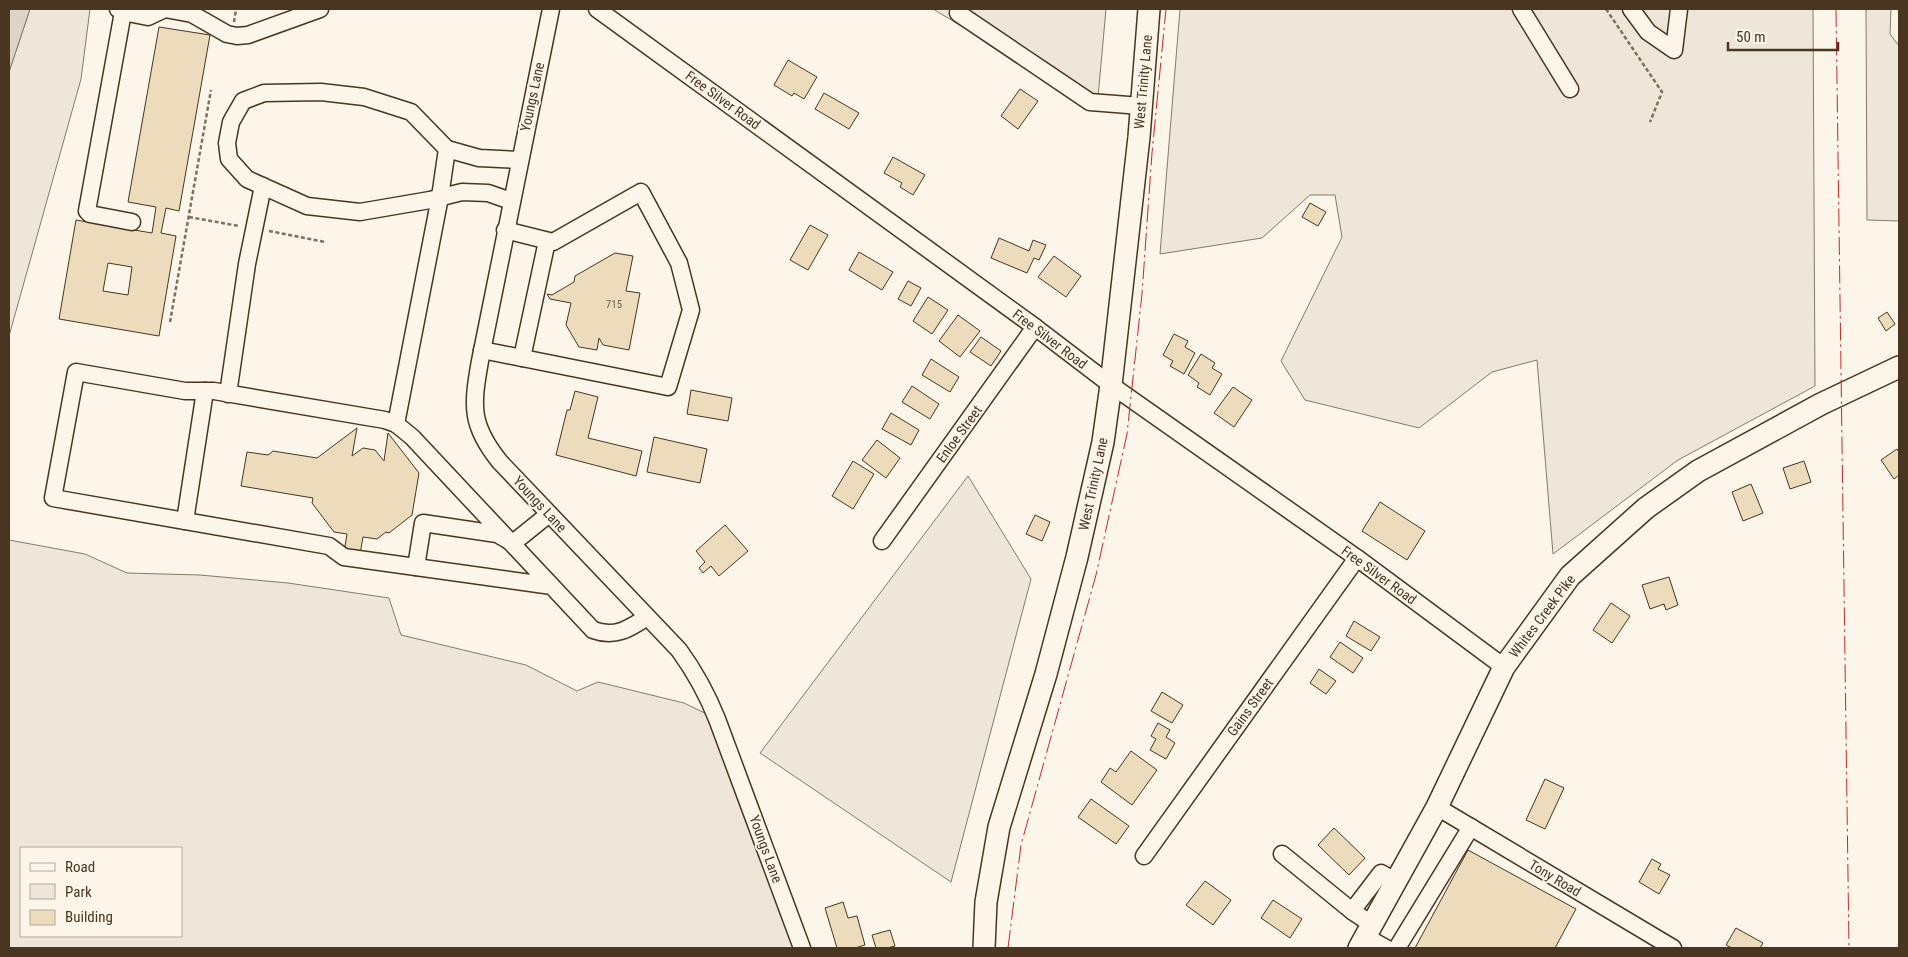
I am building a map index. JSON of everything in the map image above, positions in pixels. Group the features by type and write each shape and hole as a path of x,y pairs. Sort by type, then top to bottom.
{"main road":[{"name":"West Trinity Lane","path":"984,948 986,902 999,827 1046,674 1078,557 1103,442 1111,385 1141,106 1149,9"},
{"name":"Whites Creek Pike","path":"1366,937 1437,807 1504,667 1570,576 1646,508 1698,471 1821,404 1899,367"}],"street":[{"path":"132,222 90,214 87,210 120,10 148,17 160,10 192,14 227,34 237,36 248,35 320,9"},
{"name":"Youngs Lane","path":"551,9 519,160 474,393 475,413 479,430 487,446 500,462 679,650 696,674 707,693 802,948"},
{"name":"Free Silver Road","path":"597,9 1035,327 1111,385 1357,558 1504,667"},
{"path":"1521,9 1570,89"},
{"path":"1631,9 1648,32 1674,50 1679,9"},
{"path":"958,13 1090,102 1141,106"},
{"path":"512,201 488,193 462,192 360,212 307,206 247,179 229,159 227,143 231,122 243,101 264,93 321,92 364,97 411,112 447,150 479,158 519,160"},
{"path":"396,424 440,197 447,150"},
{"path":"228,394 247,264 263,186"},
{"path":"482,350 668,387 691,310 680,263 641,192 553,242 506,230"},
{"path":"522,358 547,241"},
{"name":"Enloe Street","path":"882,541 1035,327"},
{"path":"552,586 344,557 329,546 53,498 76,372 185,391 228,394 385,420 396,424 412,436 513,543 593,630 616,634 627,630 647,617"},
{"path":"185,521 205,391"},
{"path":"513,543 549,514"},
{"path":"416,567 424,523 497,534 513,543"},
{"name":"Gains Street","path":"1144,856 1357,558"},
{"name":"Tony Road","path":"1437,807 1673,948"},
{"path":"1397,948 1471,828"},
{"path":"1282,854 1352,911 1366,937 1386,948"},
{"path":"1352,911 1381,873 1396,882"}],"path":[{"path":"233,26 236,9"},
{"path":"1606,9 1662,92 1650,122"},
{"path":"170,322 211,90"},
{"path":"189,218 248,228"},
{"path":"260,230 325,242"}],"green space":[{"path":"30,9 90,9 81,79 9,336 9,72"},
{"path":"933,9 1106,9 1097,108"},
{"path":"1180,9 1813,9 1815,386 1678,460 1553,554 1537,360 1492,372 1419,428 1305,400 1281,361 1342,237 1335,195 1310,195 1262,238 1160,254"},
{"path":"1866,9 1891,9 1890,34 1899,46 1899,221 1867,220"},
{"path":"968,476 1031,579 951,882 760,753"},
{"path":"9,540 85,554 127,573 200,575 288,583 389,598 401,635 526,665 577,691 598,682 684,703 717,719 801,948 9,948"}],"shaded area":[{"path":"9,9 30,9 9,72"}],"building":[{"path":"159,27 210,35 179,211 166,208 161,233 176,236 159,336 59,319 76,220 152,233 156,207 128,202","holes":["108,263 132,267 128,295 103,291"]},
{"path":"788,60 817,77 804,99 794,93 792,96 774,85"},
{"path":"1020,89 1038,101 1018,129 1001,116"},
{"path":"824,93 859,113 849,129 815,109"},
{"path":"893,157 925,175 913,195 900,187 902,183 884,173"},
{"path":"1310,203 1326,212 1318,226 1302,217"},
{"path":"810,225 828,235 808,270 790,260"},
{"path":"999,238 1029,251 1033,240 1046,245 1039,260 1034,258 1027,273 991,258"},
{"path":"859,252 893,272 882,290 849,270"},
{"path":"615,253 633,256 626,291 640,293 629,350 603,345 599,338 597,350 579,347 566,325 571,303 550,299 547,294 552,295 574,282 575,276"},
{"path":"1054,256 1081,276 1066,297 1038,277"},
{"path":"908,281 921,288 911,306 898,299"},
{"path":"928,297 948,310 932,334 913,321"},
{"path":"1887,312 1895,324 1886,331 1878,318"},
{"path":"958,315 980,331 960,357 939,341"},
{"path":"1174,334 1188,341 1185,347 1195,353 1184,374 1170,366 1173,361 1163,355"},
{"path":"981,337 1001,351 991,366 970,352"},
{"path":"1201,354 1215,363 1212,368 1222,374 1210,395 1197,387 1199,383 1188,375"},
{"path":"931,359 959,377 950,392 922,375"},
{"path":"912,386 939,404 930,419 902,402"},
{"path":"1233,387 1252,400 1234,427 1214,413"},
{"path":"691,390 732,398 728,421 687,414"},
{"path":"575,391 598,397 588,438 642,451 636,476 556,455 567,410 570,410"},
{"path":"891,413 919,430 911,445 882,429"},
{"path":"357,428 352,456 363,448 375,450 384,461 388,433 419,473 412,515 389,533 386,532 377,539 363,537 360,554 344,552 347,534 334,532 312,503 313,498 241,486 247,452 268,455 273,451 317,458"},
{"path":"654,437 707,449 700,483 647,472"},
{"path":"877,440 900,458 886,478 862,460"},
{"path":"1897,449 1899,452 1899,475 1894,479 1881,460"},
{"path":"853,461 874,474 853,509 832,496"},
{"path":"1804,461 1811,482 1790,489 1783,468"},
{"path":"1751,484 1763,513 1743,521 1732,492"},
{"path":"1380,502 1425,531 1407,560 1362,531"},
{"path":"1035,515 1050,522 1042,541 1026,534"},
{"path":"725,525 748,551 719,576 711,566 703,573 699,568 705,562 696,551"},
{"path":"1669,577 1678,605 1666,610 1664,604 1650,609 1642,585"},
{"path":"1611,603 1630,616 1612,643 1593,630"},
{"path":"1354,621 1380,637 1371,651 1346,636"},
{"path":"1340,642 1363,658 1353,673 1330,657"},
{"path":"1319,669 1336,681 1326,694 1310,683"},
{"path":"1162,692 1183,705 1172,723 1151,711"},
{"path":"1158,723 1170,730 1166,737 1175,743 1166,759 1150,750 1156,739 1151,736"},
{"path":"1131,751 1157,770 1132,805 1101,782 1110,768 1116,772"},
{"path":"1545,779 1564,788 1545,829 1526,820"},
{"path":"1091,799 1129,826 1116,844 1078,817"},
{"path":"1334,828 1365,858 1349,875 1318,845"},
{"path":"1468,850 1576,909 1555,948 1415,948"},
{"path":"1652,859 1661,864 1658,869 1670,875 1659,894 1639,882"},
{"path":"1205,881 1231,900 1213,925 1186,905"},
{"path":"1273,900 1302,919 1290,938 1261,918"},
{"path":"843,902 848,918 857,916 865,945 855,948 837,948 825,908"},
{"path":"1736,928 1763,943 1760,948 1732,948 1726,945"},
{"path":"890,930 895,946 876,948 872,935"}],"power":[{"path":"1008,948 1021,845 1096,575 1127,434 1142,294 1152,153 1166,9"},
{"path":"1836,9 1849,948"}]}
